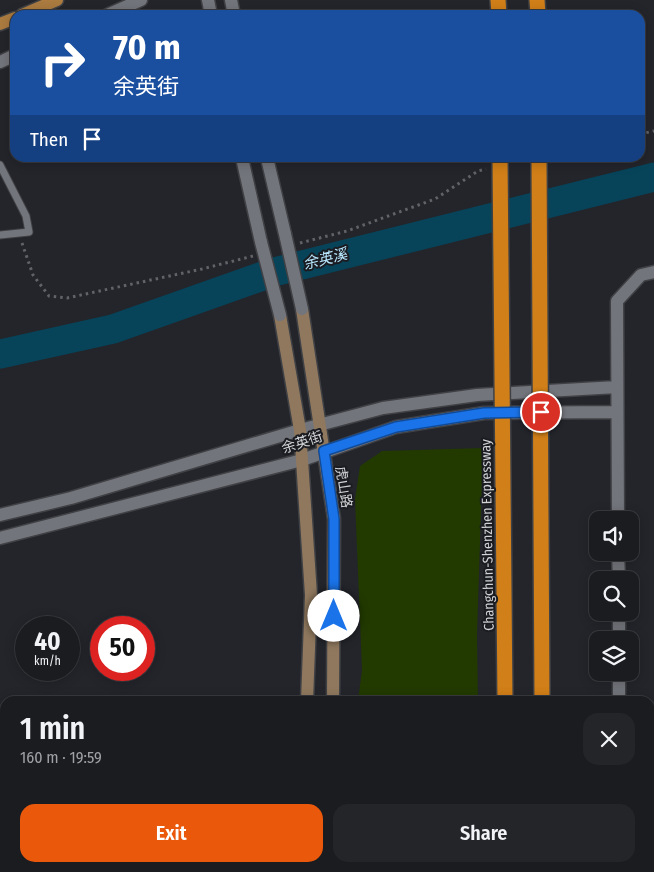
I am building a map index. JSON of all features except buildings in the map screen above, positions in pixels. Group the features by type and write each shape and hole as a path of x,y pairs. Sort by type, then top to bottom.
{"highway":[{"name":"Changchun-Shenzhen Expressway","path":"500,162 505,696"},
{"path":"538,162 542,696"}],"main road":[{"path":"34,10 57,0"},
{"name":"虎山路","path":"302,310 334,519 333,696"},
{"path":"280,315 300,430 311,595 307,696"}],"street":[{"path":"118,10 141,0"},
{"path":"243,162 280,315"},
{"path":"268,162 302,310"},
{"path":"618,511 617,301 641,275 654,272"},
{"name":"余英街","path":"0,515 71,498 300,430 383,408 477,394 617,387"},
{"name":"余英街","path":"0,538 302,460 396,427 484,413 617,412"},
{"path":"619,681 619,696"}],"lane":[{"path":"0,165 26,216 29,232 0,235"}],"green space":[{"path":"483,448 477,636 478,696 359,696 362,670 355,500 360,466 382,451"}],"waterway":[{"name":"余英溪","path":"0,354 113,329 274,272 654,177"}],"route":[{"path":"334,616 334,519 324,451 396,427 484,413 541,412"}]}
